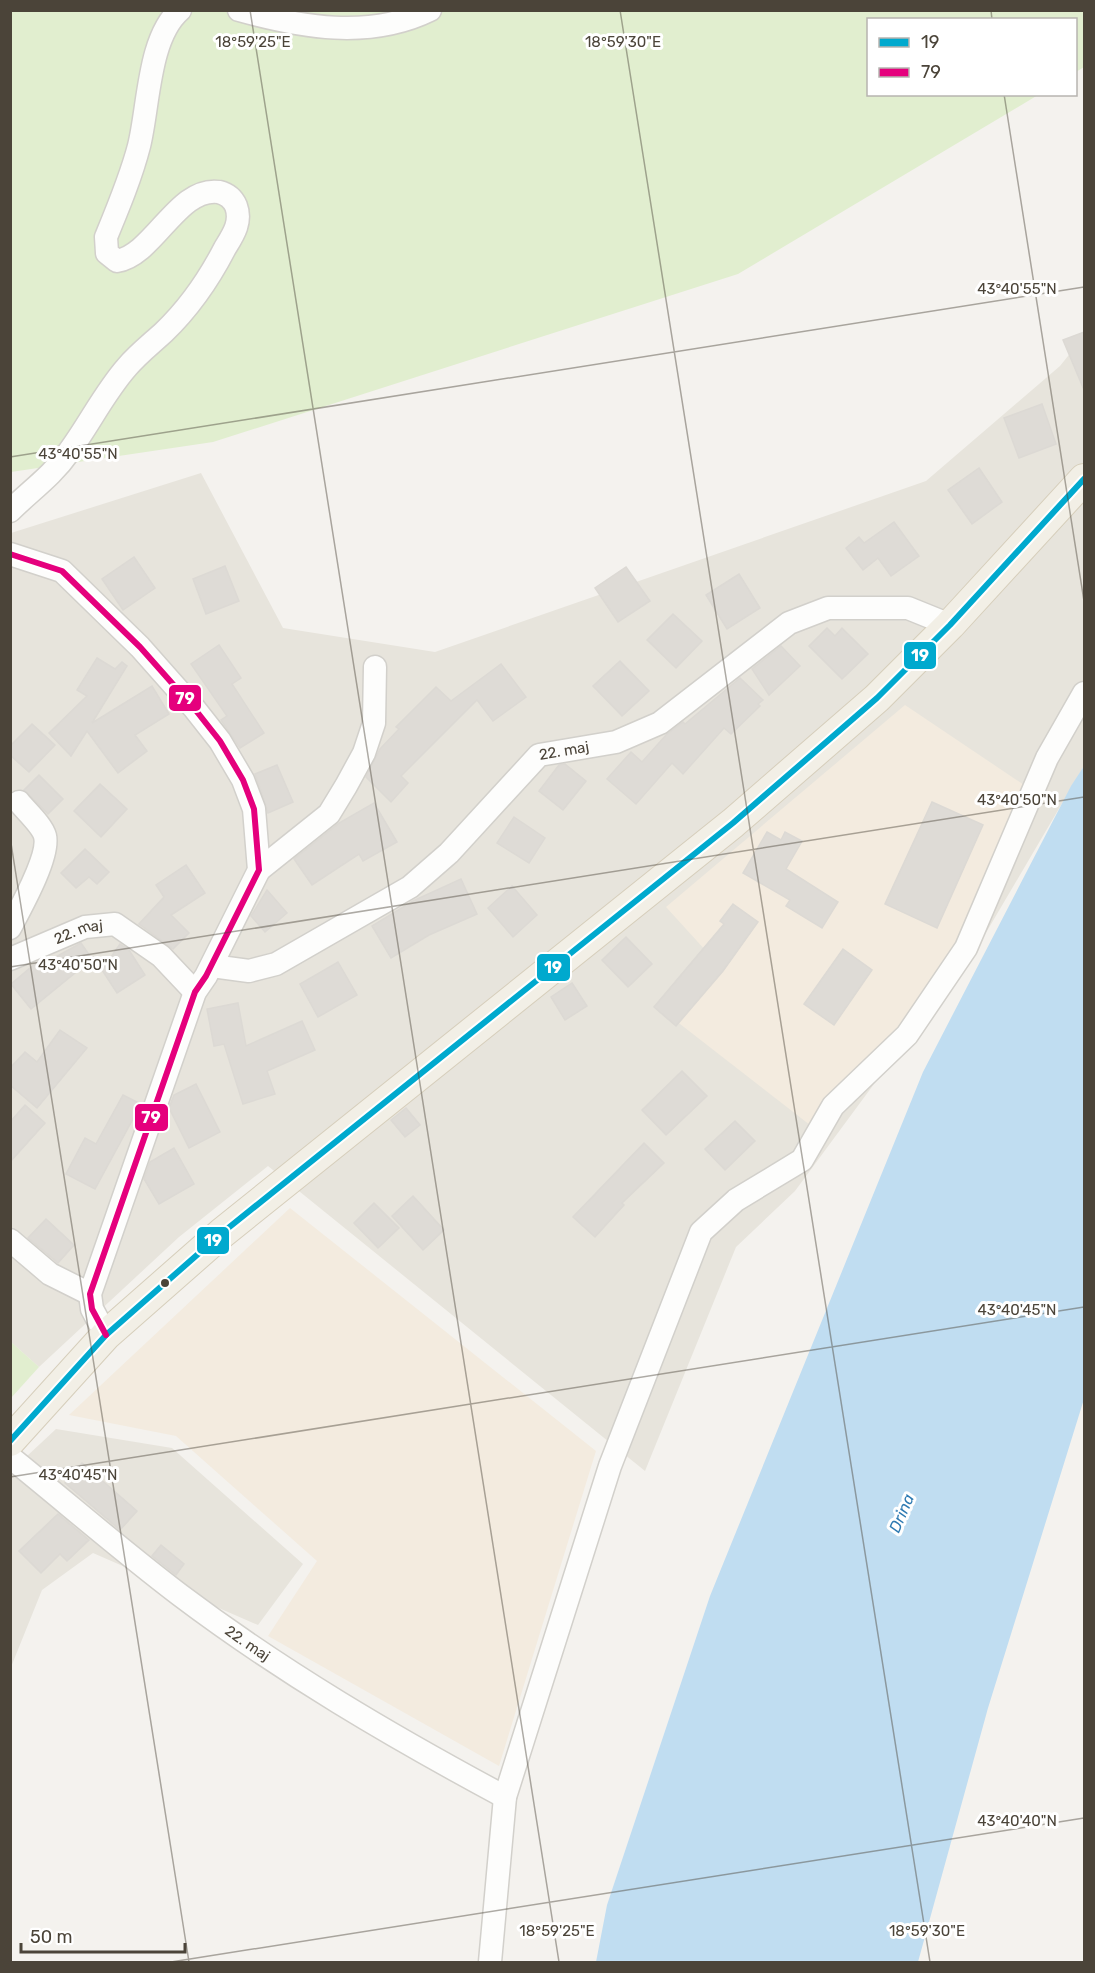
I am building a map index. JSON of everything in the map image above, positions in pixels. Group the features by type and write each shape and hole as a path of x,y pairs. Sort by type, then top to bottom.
{"main road":[{"path":"10,1441 106,1335 222,1233 733,823 877,698 950,625 1084,479"}],"street":[{"path":"10,511 50,477 127,367 189,304 211,275 237,226 237,208 233,200 221,192 210,192 198,196 185,205 138,252 127,259 117,261 107,253 106,237 139,147 161,39 170,19 180,10"},
{"path":"239,10 281,22 334,29 375,26 417,17 430,10"},
{"path":"10,554 62,571 140,647 220,741 243,780 254,809 259,870"},
{"name":"22. maj","path":"212,966 249,971 276,964 410,887 449,853 539,755 616,742 660,723 789,623 828,608 908,608 950,625"},
{"path":"106,1335 92,1309 90,1294 195,992 212,966 259,870 329,814 346,786 364,753 374,723 375,667"},
{"path":"490,1962 505,1797 610,1466 701,1232 736,1200 802,1160 833,1106 907,1035 966,948 1047,758 1084,693"},
{"path":"10,928 34,879 44,847 45,835 19,802"},
{"name":"22. maj","path":"10,959 85,927 115,924 161,956 195,992"},
{"path":"10,1240 50,1274 90,1294"},
{"name":"22. maj","path":"10,1457 179,1594 224,1627 324,1693 438,1761 505,1797"}],"shaded area":[{"path":"1084,336 1084,766 987,931 795,1191 736,1247 645,1471 268,1166 179,1237 39,1367 11,1342 11,533 201,473 283,628 435,652 926,481 1060,366"},
{"path":"905,705 1027,787 965,931 911,1018 810,1125 671,1017 717,963 666,907"},
{"path":"290,1208 596,1451 499,1766 268,1636 317,1561 176,1436 69,1415"},
{"path":"56,1429 172,1448 303,1564 258,1625 93,1553 42,1590 11,1667 11,1471"}],"green space":[{"path":"11,11 1084,11 1084,67 1077,71 1077,18 867,18 867,96 1036,96 738,274 213,442 11,472"},
{"path":"11,1342 39,1367 11,1398"}],"water":[{"name":"Drina","path":"1084,766 1084,1399 988,1708 918,1962 596,1962 607,1905 710,1596 923,1072 1071,786"}],"building":[{"path":"1084,332 1084,390 1063,340"},
{"path":"1042,404 1056,444 1019,458 1004,418"},
{"path":"979,468 1002,502 972,524 948,490"},
{"path":"894,522 919,556 891,576 878,558 863,570 846,548 859,537 864,543"},
{"path":"134,557 155,588 123,610 102,579"},
{"path":"225,566 239,601 206,614 193,579"},
{"path":"626,567 650,601 618,622 595,588"},
{"path":"739,574 760,608 727,629 706,595"},
{"path":"673,614 702,641 676,668 647,640"},
{"path":"827,628 835,636 842,628 868,654 842,679 809,646"},
{"path":"219,645 241,678 232,684 264,733 240,748 221,720 227,716 191,664"},
{"path":"781,646 800,666 769,695 752,669"},
{"path":"97,658 115,669 122,662 127,666 92,723 152,686 169,714 135,735 147,751 118,773 87,731 71,756 49,733 87,696 77,690"},
{"path":"620,661 649,691 622,716 593,686"},
{"path":"501,664 526,697 493,721 477,700 401,776 408,783 391,802 366,777 380,749 399,729 396,727 436,687 451,701"},
{"path":"740,678 763,700 758,704 760,706 731,734 724,728 683,774 672,763 636,804 607,779 631,752 642,762 666,735 683,722 685,724"},
{"path":"32,724 55,745 29,772 10,755 10,746"},
{"path":"565,764 586,781 563,810 539,791 559,765"},
{"path":"277,765 293,802 268,813 255,774"},
{"path":"39,775 63,799 48,814 24,790"},
{"path":"100,784 127,809 101,837 74,811"},
{"path":"932,802 983,825 937,928 885,904"},
{"path":"374,803 397,842 363,861 359,854 312,885 294,859 339,823"},
{"path":"514,817 545,838 529,863 497,843"},
{"path":"767,832 781,840 785,832 802,841 786,869 838,902 822,928 786,906 790,900 743,873"},
{"path":"85,849 109,872 97,884 89,877 76,888 61,873"},
{"path":"186,865 205,893 171,915 189,933 173,949 139,924 164,897 156,885"},
{"path":"461,879 477,914 429,935 391,958 372,926 413,901"},
{"path":"512,886 537,915 513,937 488,908"},
{"path":"267,890 287,913 265,932 251,916"},
{"path":"733,904 758,922 723,971 676,1026 654,1007 724,924 720,921"},
{"path":"626,937 652,964 628,987 602,960"},
{"path":"81,943 92,959 31,1009 11,984 36,963 40,961 43,964"},
{"path":"120,944 129,950 145,975 117,993 102,970"},
{"path":"843,949 872,970 834,1025 804,1004"},
{"path":"338,962 357,995 318,1017 300,984"},
{"path":"572,983 587,1006 565,1020 551,997"},
{"path":"238,1003 246,1046 302,1021 315,1050 267,1071 275,1094 243,1104 224,1044 214,1046 207,1009"},
{"path":"60,1030 87,1048 37,1108 10,1085 10,1068 25,1052 37,1062"},
{"path":"682,1071 707,1096 666,1135 642,1110"},
{"path":"196,1084 220,1132 189,1148 169,1108 174,1095"},
{"path":"123,1095 141,1104 95,1189 66,1174 85,1138 96,1144"},
{"path":"25,1105 45,1123 10,1162 10,1122"},
{"path":"406,1108 420,1125 405,1137 391,1120"},
{"path":"735,1121 755,1141 725,1170 705,1149"},
{"path":"644,1143 664,1163 622,1203 624,1205 595,1237 573,1217"},
{"path":"174,1148 194,1184 159,1204 144,1179 150,1162"},
{"path":"413,1196 444,1230 423,1250 392,1216"},
{"path":"374,1203 399,1228 378,1248 354,1223"},
{"path":"46,1219 74,1245 58,1263 28,1238"},
{"path":"82,1463 137,1511 120,1530 65,1483"},
{"path":"58,1514 89,1540 67,1561 60,1554 41,1573 19,1551"},
{"path":"161,1545 184,1564 176,1575 152,1556"}],"transit line":[{"name":"19","path":"10,1441 106,1335 222,1233 733,823 877,698 950,625 1084,479"},
{"name":"79","path":"10,554 62,571 140,647 220,741 243,780 254,809 259,870 206,976 195,992 90,1294 92,1309 106,1335"}]}
